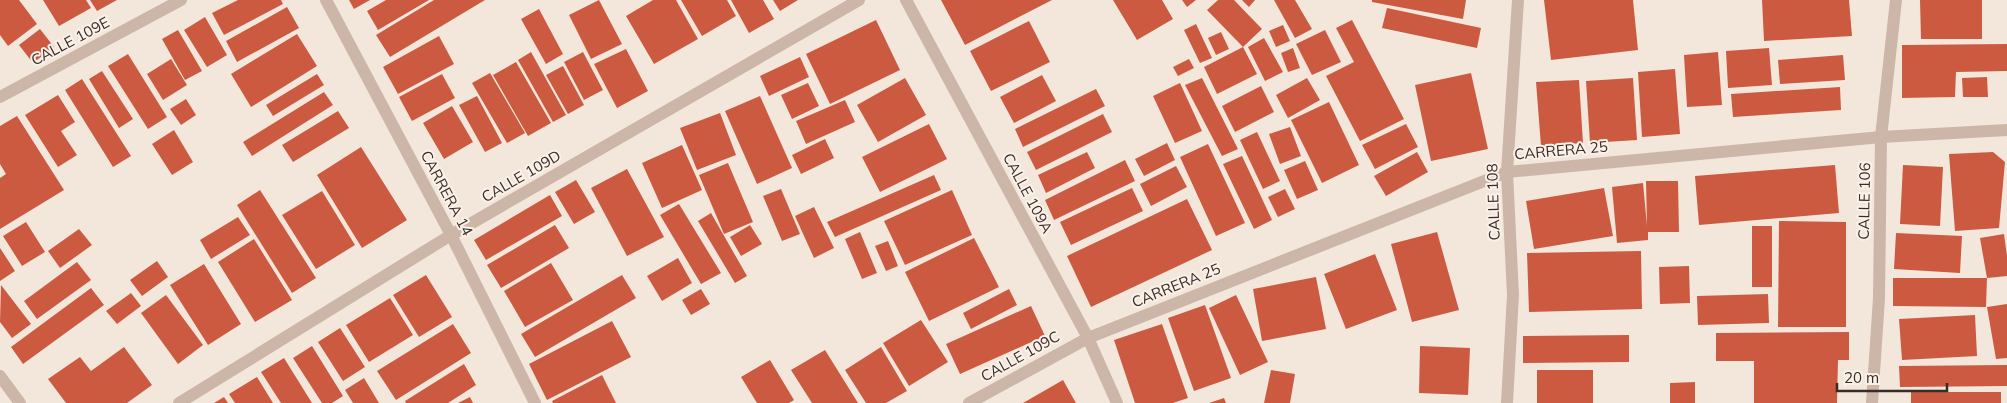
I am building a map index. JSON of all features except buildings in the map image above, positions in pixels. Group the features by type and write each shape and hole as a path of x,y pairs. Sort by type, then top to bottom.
{"street":[{"name":"CALLE 109E","path":"0,97 181,0"},
{"name":"CARRERA 14","path":"326,0 451,235 535,403"},
{"name":"CALLE 109D","path":"179,403 451,235 859,0"},
{"name":"CALLE 109A","path":"906,0 1088,338 1117,403"},
{"name":"CALLE 108","path":"1507,403 1513,295 1507,172 1518,0"},
{"name":"CALLE 106","path":"1872,403 1879,298 1880,137 1896,0"},
{"name":"CARRERA 25","path":"1088,338 1507,172 1880,137 2007,130"},
{"name":"CALLE 109C","path":"969,403 1088,338"},
{"path":"0,376 20,403"}]}
